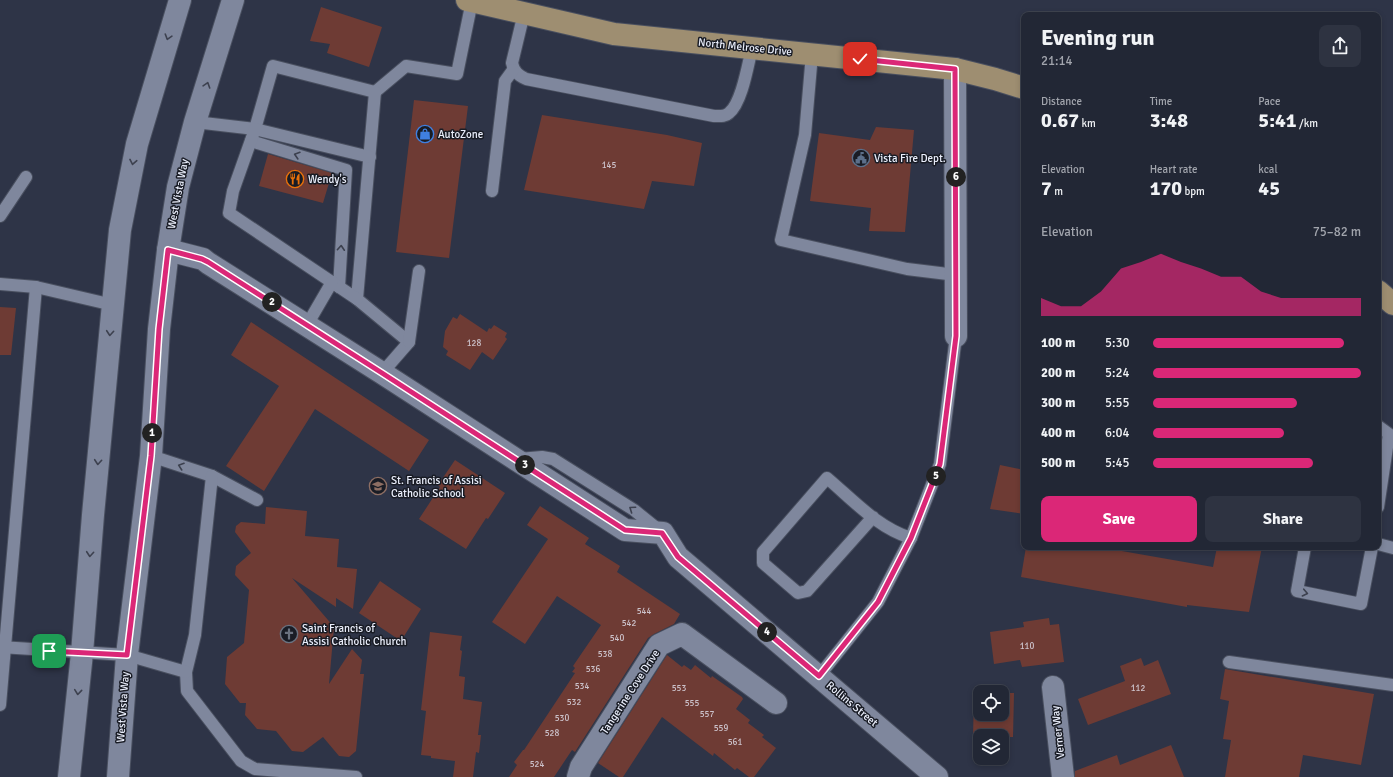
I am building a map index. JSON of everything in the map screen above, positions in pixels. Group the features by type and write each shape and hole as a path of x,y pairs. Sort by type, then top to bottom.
{"main road":[{"name":"North Melrose Drive","path":"470,1 614,34 955,69 1021,87"},
{"path":"1381,294 1393,304"}],"street":[{"path":"69,777 82,653 120,230 137,144 180,0"},
{"name":"West Vista Way","path":"118,777 127,655 151,456 159,329 168,250 178,187 195,122 233,0"},
{"path":"955,69 956,336"},
{"name":"Rollins Street","path":"168,250 202,259 625,530 662,533 678,557 938,777"},
{"name":"Tangerine Cove Drive","path":"578,777 581,767 659,646 682,634 776,703"},
{"name":"Verner Way","path":"1053,687 1063,777"}],"lane":[{"path":"357,299 375,92 406,66 457,74 470,1"},
{"path":"524,13 512,63 513,70 520,76 526,79 714,116 723,116 730,113 742,92 752,48"},
{"path":"812,54 804,135 781,240 908,269 956,275"},
{"path":"375,92 273,66 255,129 233,191 229,213 357,299 408,342"},
{"path":"492,191 505,81 513,70"},
{"path":"195,122 255,129 370,157"},
{"path":"251,141 346,170 335,284 307,325"},
{"path":"0,216 26,176"},
{"path":"382,373 408,342 419,271"},
{"path":"0,284 36,287 113,305"},
{"path":"0,705 3,648 36,287"},
{"path":"819,676 878,602 911,538 940,464 956,336"},
{"path":"1381,428 1389,434 1381,487"},
{"path":"151,456 212,476 257,500"},
{"path":"212,476 195,635 186,672 187,691 241,761 255,768 356,777"},
{"path":"873,517 807,591 798,593 763,563 763,552 827,478 873,517 883,526 898,534 911,538"},
{"path":"1381,545 1393,548"},
{"path":"1304,550 1297,591 1362,604 1371,550"},
{"path":"3,648 127,655 186,672"},
{"path":"1229,662 1393,685"}],"building":[{"path":"321,7 382,27 369,67 327,53 330,44 310,41"},
{"path":"414,100 468,106 449,258 396,252"},
{"path":"542,115 667,135 702,143 694,186 652,181 644,209 524,190"},
{"path":"876,127 914,130 905,232 869,231 871,208 810,201 819,133 870,140"},
{"name":"Wendy's","path":"268,154 332,173 323,203 259,186"},
{"path":"0,307 16,308 11,355 0,355"},
{"path":"460,314 487,332 489,328 491,329 494,325 507,333 505,337 507,339 493,360 482,352 470,370 446,355 448,351 443,347 445,331 453,317 457,319"},
{"path":"251,322 429,440 409,471 315,409 264,491 226,466 279,386 231,355"},
{"path":"455,460 505,493 488,519 486,518 466,549 419,519 440,487 438,485"},
{"path":"1000,465 1021,469 1021,514 990,509"},
{"path":"540,506 589,538 585,544 620,566 617,572 680,614 674,624 648,638 575,752 572,750 554,777 509,777 517,765 514,762 524,750 575,673 572,672 575,668 573,666 601,625 557,596 525,644 492,622 548,539 527,525"},
{"name":"Saint Francis of Assisi Catholic Church","path":"266,507 307,511 305,536 339,539 337,567 357,569 353,609 336,598 336,607 292,578 334,627 329,684 352,649 362,660 360,674 364,674 356,751 349,757 339,756 323,737 303,752 292,751 276,731 257,729 245,715 246,703 240,703 225,684 227,657 244,643 249,590 235,575 236,566 251,553 235,532 236,526 241,522 265,524"},
{"path":"1026,550 1116,550 1213,567 1216,550 1261,550 1249,612 1187,605 1187,607 1021,577"},
{"path":"380,581 421,609 401,641 359,613"},
{"path":"1049,618 1050,625 1059,624 1064,662 1022,667 1020,660 994,664 990,632 1024,627 1023,622"},
{"path":"430,632 462,636 459,676 465,677 463,699 482,702 478,735 481,735 479,753 476,752 473,777 453,777 455,761 431,758 431,756 421,755 426,711 421,710"},
{"path":"667,655 682,667 684,665 691,670 695,665 711,678 712,676 742,697 743,699 736,709 750,720 748,723 764,735 762,737 776,748 754,777 749,777 737,768 735,770 714,753 713,756 662,717 623,777 619,777 598,763"},
{"path":"1141,658 1144,666 1158,660 1171,694 1088,725 1078,699 1125,681 1120,666"},
{"path":"1225,669 1374,694 1361,765 1303,755 1299,777 1225,777 1231,740 1223,739 1229,701 1220,699"},
{"path":"1009,693 1014,693 1013,737 1010,737 1009,739 1009,729 973,729 973,721 1009,721"},
{"path":"1171,745 1184,777 1075,777 1075,771 1117,755 1120,765"}],"place":[{"name":"AutoZone","path":"425,134"},
{"name":"Vista Fire Dept.","path":"861,158"},
{"name":"Wendy's","path":"295,179"},
{"name":"St. Francis of Assisi Catholic School","path":"378,486"},
{"name":"Saint Francis of Assisi Catholic Church","path":"289,634"}],"route":[{"path":"49,651 127,655 151,456 159,329 168,250 208,262 625,530 662,533 678,557 819,676 878,602 911,538 940,464 956,336 955,69 860,59"}]}
